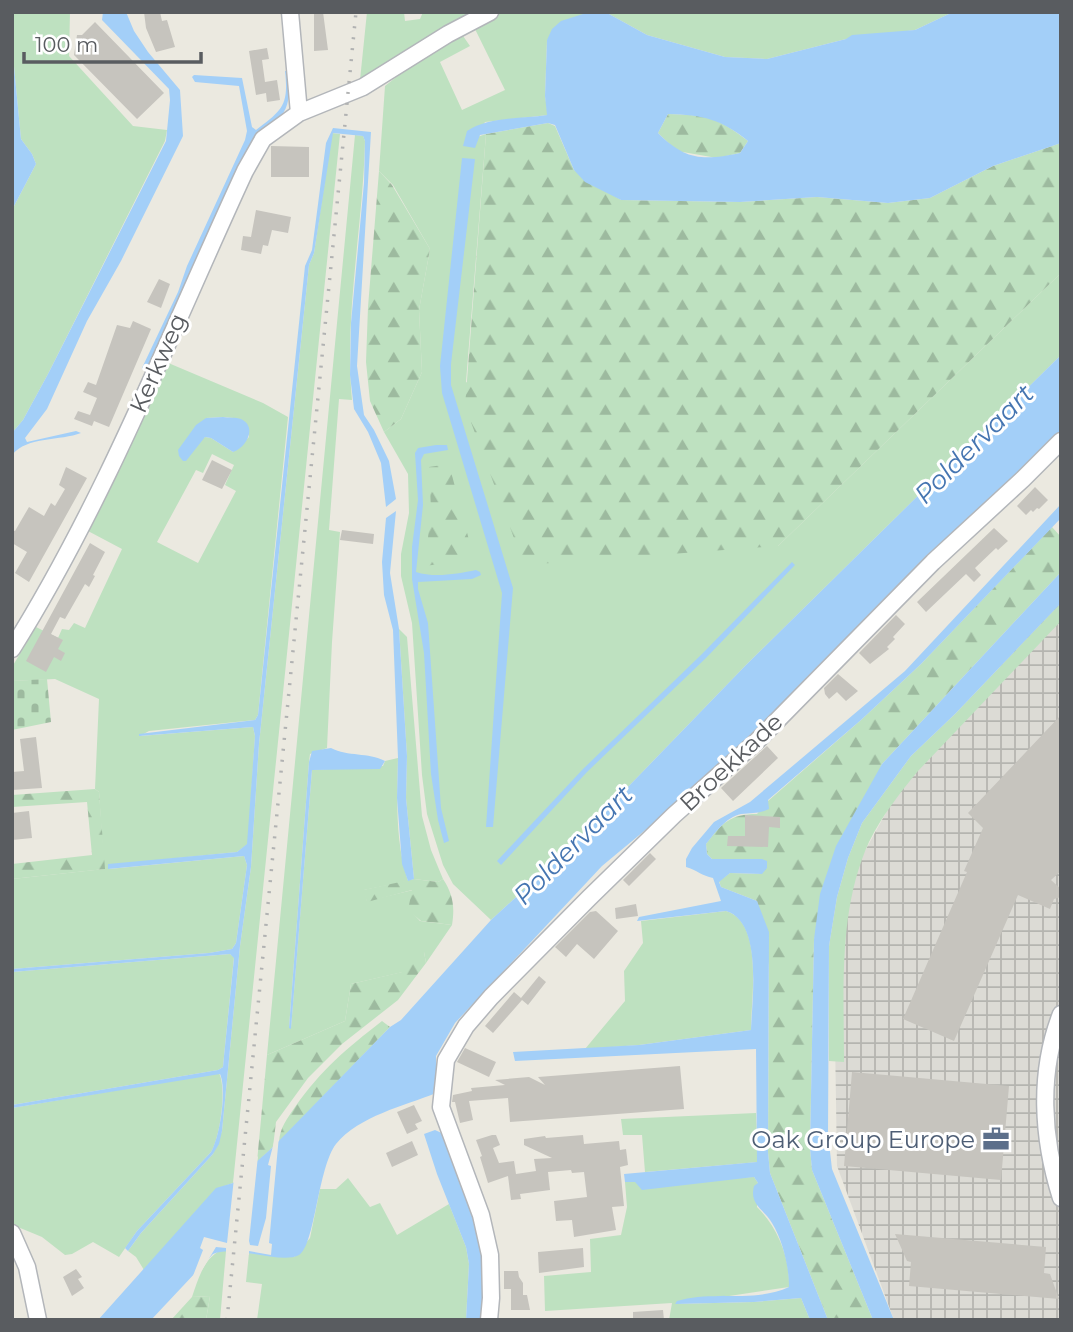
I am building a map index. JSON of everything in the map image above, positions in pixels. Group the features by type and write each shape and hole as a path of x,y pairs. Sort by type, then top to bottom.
{"street":[{"path":"290,12 299,113"},
{"name":"Kerkweg","path":"12,649 33,616 106,478 254,154 264,139 299,113 372,83 448,34 490,12"},
{"name":"Broekkade","path":"489,1320 490,1255 481,1215 441,1107 446,1060 466,1026 491,997 665,824 757,741 933,562 1061,441"},
{"path":"1061,1014 1049,1059 1045,1107 1051,1164 1061,1198"},
{"path":"12,1233 27,1267 38,1320"}],"shaded area":[{"path":"1061,596 1061,1320 894,1320 837,1166 834,972 855,869 905,778"}],"green space":[{"path":"12,12 70,12 69,56 133,126 167,130 165,141 48,374 23,420 12,433 12,210 36,164 21,139 12,46"},
{"path":"367,12 404,12 405,21 420,19 423,12 476,12 360,80"},
{"path":"503,12 953,12 915,30 846,39 767,59 725,57 647,35 609,14 547,40 545,96 548,115 485,122 477,137 486,134 466,382 778,546 1061,273 1061,355 746,665 564,853 491,920 453,884 443,865 427,814 412,623 401,576 401,554 409,513 408,474 384,432 401,419 422,372 419,310 430,249 393,185 379,171 385,86 414,63 461,33 470,46 440,62 462,110 505,90 474,27"},
{"path":"668,114 711,119 748,141 740,153 717,158 677,151 658,133"},
{"path":"548,123 555,126 574,170 621,200 740,202 817,197 888,203 930,198 993,166 1061,143 1061,273 778,546 524,565 465,406 486,134"},
{"path":"332,133 340,134 233,1183 216,1189 144,1270 136,1257 128,1251 213,1154 222,1131 240,946 251,867 259,744 309,265 314,253"},
{"path":"355,135 363,136 365,141 364,173 350,335 352,400 339,399 329,530 340,532 327,748 310,754 289,1028 312,770 383,766 385,761 398,758 399,835 408,881 364,890 367,901 413,890 409,909 420,921 452,925 426,963 424,952 403,972 351,984 345,1021 267,1055"},
{"path":"379,171 392,185 430,249 419,310 422,372 401,419 384,432 370,401 366,362"},
{"path":"166,362 263,403 288,417 258,715 255,720 149,731 140,736 253,727 255,736 248,844 237,852 108,865 109,869 244,856 247,865 236,943 232,949 209,953 12,969 12,879 104,869 99,792 95,789 99,699 55,679 12,681 12,667 36,627 58,638 62,629 69,630 74,623 85,628 122,549 88,531","holes":["223,417 242,421 247,426 249,437 233,452 211,438 201,439 206,418","212,454 234,465 225,485 236,491 198,563 157,542 196,470 203,473"]},
{"path":"449,464 474,559 425,566 431,509 429,467"},
{"path":"1052,527 1061,537 1061,572 882,764 814,939 810,1148 812,1170 873,1320 828,1320 770,1173 769,966 757,901 721,887 719,881 730,873 762,874 712,859 707,854 706,844 727,821 757,814 768,801 861,720 921,664"},
{"path":"1061,603 1061,621 918,771 885,814 869,842 859,868 847,922 844,1062 829,1061 829,946 837,897 862,823 911,756"},
{"path":"399,629 407,637 422,816 431,850 443,879 438,882 414,879 406,798 407,756"},
{"path":"47,679 51,722 12,730 12,681"},
{"path":"95,789 99,792 105,869 12,879 12,864 92,855 87,802 12,807 12,795"},
{"path":"414,879 438,882 443,879 452,901 452,925 421,921 408,910 412,890 367,902 363,890"},
{"path":"726,911 738,918 751,945 751,1030 639,1045 585,1049 625,1001 624,971 643,943 641,921"},
{"path":"424,952 426,963 398,1000 342,1044 308,1078 276,1122 273,1147 257,1162 267,1055 345,1021 351,984 402,972 410,953"},
{"path":"230,954 234,957 223,1067 12,1105 12,972"},
{"path":"382,1021 390,1027 279,1142 287,1119 315,1081 346,1050"},
{"path":"219,1073 222,1090 221,1113 211,1152 137,1231 119,1257 93,1242 65,1255 42,1237 13,1225 12,1108"},
{"path":"756,1113 758,1162 645,1172 642,1135 623,1135 621,1119"},
{"path":"754,1177 758,1183 757,1207 777,1234 785,1254 789,1287 676,1304 801,1298 810,1320 669,1320 672,1303 545,1311 544,1276 591,1272 590,1239 621,1235 627,1207 625,1182"},
{"path":"348,1178 370,1207 380,1203 397,1235 449,1204 466,1247 469,1264 466,1320 257,1320 262,1284 246,1282 249,1253 294,1257 310,1238 320,1189 336,1189"},
{"path":"221,1250 226,1251 220,1320 206,1320 210,1296 192,1297 205,1264"},
{"path":"210,1296 206,1320 171,1320 192,1297"}],"water":[{"path":"103,12 126,12 134,31 148,52 180,90 183,136 121,261 87,321 47,409 25,438 27,442 76,431 81,433 35,442 18,449 12,455 12,433 23,420 48,374 166,141 169,89 102,20"},
{"path":"953,12 1061,12 1061,143 993,166 930,198 888,203 817,197 740,202 621,200 585,182 574,170 555,125 548,123 480,135 475,148 463,146 467,131 476,126 495,120 547,115 547,40 552,29 561,21 583,14 609,14 647,35 725,57 767,59 846,39 852,35 915,30","holes":["668,114 702,117 720,123 748,141 740,153 715,157 686,153 658,133"]},
{"path":"12,46 21,139 36,164 12,210"},
{"path":"285,71 289,71 289,97 285,110 254,139 146,370 142,368 178,292 247,131 239,86 195,82 192,77 242,78 252,127 256,130 282,106 286,92"},
{"path":"333,128 371,132 357,366 364,415 389,461 396,499 386,507 381,463 368,432 354,409 350,375 351,323 364,183 365,141 363,136 333,133 314,253 309,265 259,744 251,867 240,946 222,1131 213,1154 128,1251 125,1248 137,1231 211,1152 222,1113 223,1090 220,1074 12,1108 12,1105 223,1067 234,958 230,954 12,972 12,969 209,953 232,949 236,943 247,865 244,856 108,869 108,864 237,852 247,844 255,736 253,727 139,734 255,720 258,715 305,266 312,250 326,143"},
{"path":"462,158 475,159 451,364 451,385 513,588 493,827 486,827 502,593 442,393 440,366"},
{"name":"Poldervaart","path":"1061,355 1061,433 724,760 602,866 455,1023 436,1056 436,1093 369,1119 336,1144 325,1170 309,1237 299,1255 281,1258 233,1251 213,1254 151,1320 98,1320 216,1188 233,1183 273,1147 390,1027 401,1020 491,920 564,853 746,665"},
{"path":"206,418 239,418 246,423 249,432 246,442 233,452 205,437 186,461 183,461 178,450 196,425"},
{"path":"447,445 448,450 424,454 421,460 423,505 416,572 438,575 476,570 481,575 472,579 418,582 428,623 441,808 449,841 444,843 431,774 424,653 412,579 412,547 418,500 415,453 418,448"},
{"path":"1061,504 1061,518 921,664 768,800 769,809 730,818 706,844 707,854 712,859 767,861 767,868 762,874 730,873 719,882 721,887 757,901 769,932 770,1173 828,1320 810,1320 801,1298 675,1304 690,1298 748,1296 789,1287 787,1263 779,1238 769,1218 755,1202 753,1192 758,1183 754,1177 642,1190 635,1182 625,1182 624,1174 757,1162 756,1049 515,1061 513,1052 639,1045 751,1030 753,963 746,930 738,918 726,911 637,921 639,917 721,901 713,878 686,867 686,859 692,848 714,822 750,802 905,671"},
{"path":"396,511 390,573 399,629 407,756 406,798 414,879 408,881 402,864 397,798 393,630 384,595 382,562 386,518"},
{"path":"792,562 795,565 706,658 587,772 501,865 497,861 583,769"},
{"path":"1061,572 1061,603 911,756 862,823 837,897 829,946 828,1134 832,1169 894,1320 873,1320 812,1170 810,1148 814,939 820,894 836,846 882,764"},
{"path":"331,748 385,761 380,769 312,770 291,1029 309,762 312,751"},
{"path":"435,1130 446,1135 484,1246 485,1320 466,1320 469,1264 466,1247 424,1134"}],"pier":[{"path":"279,1136 269,1243 272,1244 271,1255 249,1251 249,1255 226,1253 226,1248 216,1247 202,1270 191,1281 203,1250 200,1248 204,1237 227,1243 234,1178 258,1156 249,1241 250,1245 258,1246 266,1218 271,1166 268,1165 274,1142"}],"building":[{"path":"144,12 160,12 162,21 167,20 175,47 156,52 146,28"},
{"path":"314,12 323,12 328,50 314,51"},
{"path":"95,22 164,93 137,119 74,55 77,35 82,35"},
{"path":"267,48 269,59 262,60 265,82 277,80 280,100 267,102 266,93 256,95 249,51"},
{"path":"271,146 309,147 309,177 271,177"},
{"path":"256,210 291,217 288,233 272,230 268,246 263,245 261,254 241,250 243,236 251,237"},
{"path":"159,279 170,284 161,308 147,302"},
{"path":"133,321 151,329 109,427 94,421 92,426 74,419 78,411 90,415 97,398 83,392 88,382 96,385 117,325 130,328"},
{"path":"212,460 232,470 222,489 202,480"},
{"path":"66,467 87,478 29,582 15,573 27,552 12,543 12,530 15,531 29,507 44,516 51,503 55,506 65,489 59,485"},
{"path":"1035,487 1048,500 1039,509 1033,512 1031,510 1026,515 1017,506"},
{"path":"994,528 1008,541 998,550 996,548 975,568 981,575 974,582 966,574 926,612 917,602"},
{"path":"342,530 374,534 373,544 340,540"},
{"path":"90,543 105,552 89,587 85,584 65,619 60,617 51,634 63,640 58,649 65,653 61,661 54,657 46,672 26,661"},
{"path":"896,615 905,624 893,637 895,639 887,647 889,649 870,664 859,653"},
{"path":"838,674 858,691 846,701 837,692 829,699 825,694 824,688"},
{"path":"1061,715 1061,871 1051,880 1061,889 1061,897 1054,899 1050,909 1018,895 954,1041 903,1019 967,872 964,871 983,828 968,813"},
{"path":"36,737 42,788 12,790 12,772 24,771 20,739"},
{"path":"767,746 778,758 733,801 721,788"},
{"path":"29,811 32,838 12,840 12,813"},
{"path":"745,815 780,817 780,828 769,827 768,847 727,846 728,836 745,836"},
{"path":"650,853 656,859 629,886 623,880"},
{"path":"636,904 638,916 616,919 615,908"},
{"path":"596,911 618,931 594,959 577,944 566,957 555,947 590,912"},
{"path":"539,976 546,982 528,1005 522,1000 493,1033 485,1026 514,992 521,998"},
{"path":"465,1048 496,1062 489,1077 457,1062"},
{"path":"680,1066 684,1109 510,1122 508,1098 469,1101 473,1120 460,1123 455,1102 452,1102 453,1095 472,1091 471,1088 505,1085 495,1080 529,1077 545,1085 538,1077"},
{"path":"852,1072 1009,1086 1001,1180 844,1166"},
{"path":"414,1105 422,1121 415,1124 418,1129 407,1134 397,1112"},
{"path":"496,1135 500,1145 493,1148 499,1163 514,1161 516,1174 536,1171 534,1159 552,1158 524,1145 524,1139 583,1135 584,1144 619,1141 620,1150 626,1149 628,1165 620,1167 624,1206 612,1207 616,1230 574,1237 572,1220 556,1221 554,1201 587,1197 584,1172 548,1172 550,1190 520,1194 521,1199 511,1200 508,1176 488,1183 476,1140"},
{"path":"412,1141 418,1155 392,1167 386,1153"},
{"path":"895,1234 1046,1247 1044,1273 1050,1274 1059,1299 909,1286 911,1262 907,1261"},
{"path":"583,1248 584,1267 539,1273 538,1252"},
{"path":"76,1269 82,1277 78,1279 84,1288 72,1296 63,1277"},
{"path":"504,1271 518,1271 523,1283 523,1295 527,1295 530,1310 511,1310 511,1289 504,1289"},
{"path":"663,1310 664,1320 633,1320 633,1312"}],"railway":[{"path":"227,1320 356,12"}],"place":[{"name":"Oak Group Europe","path":"996,1139"}]}
